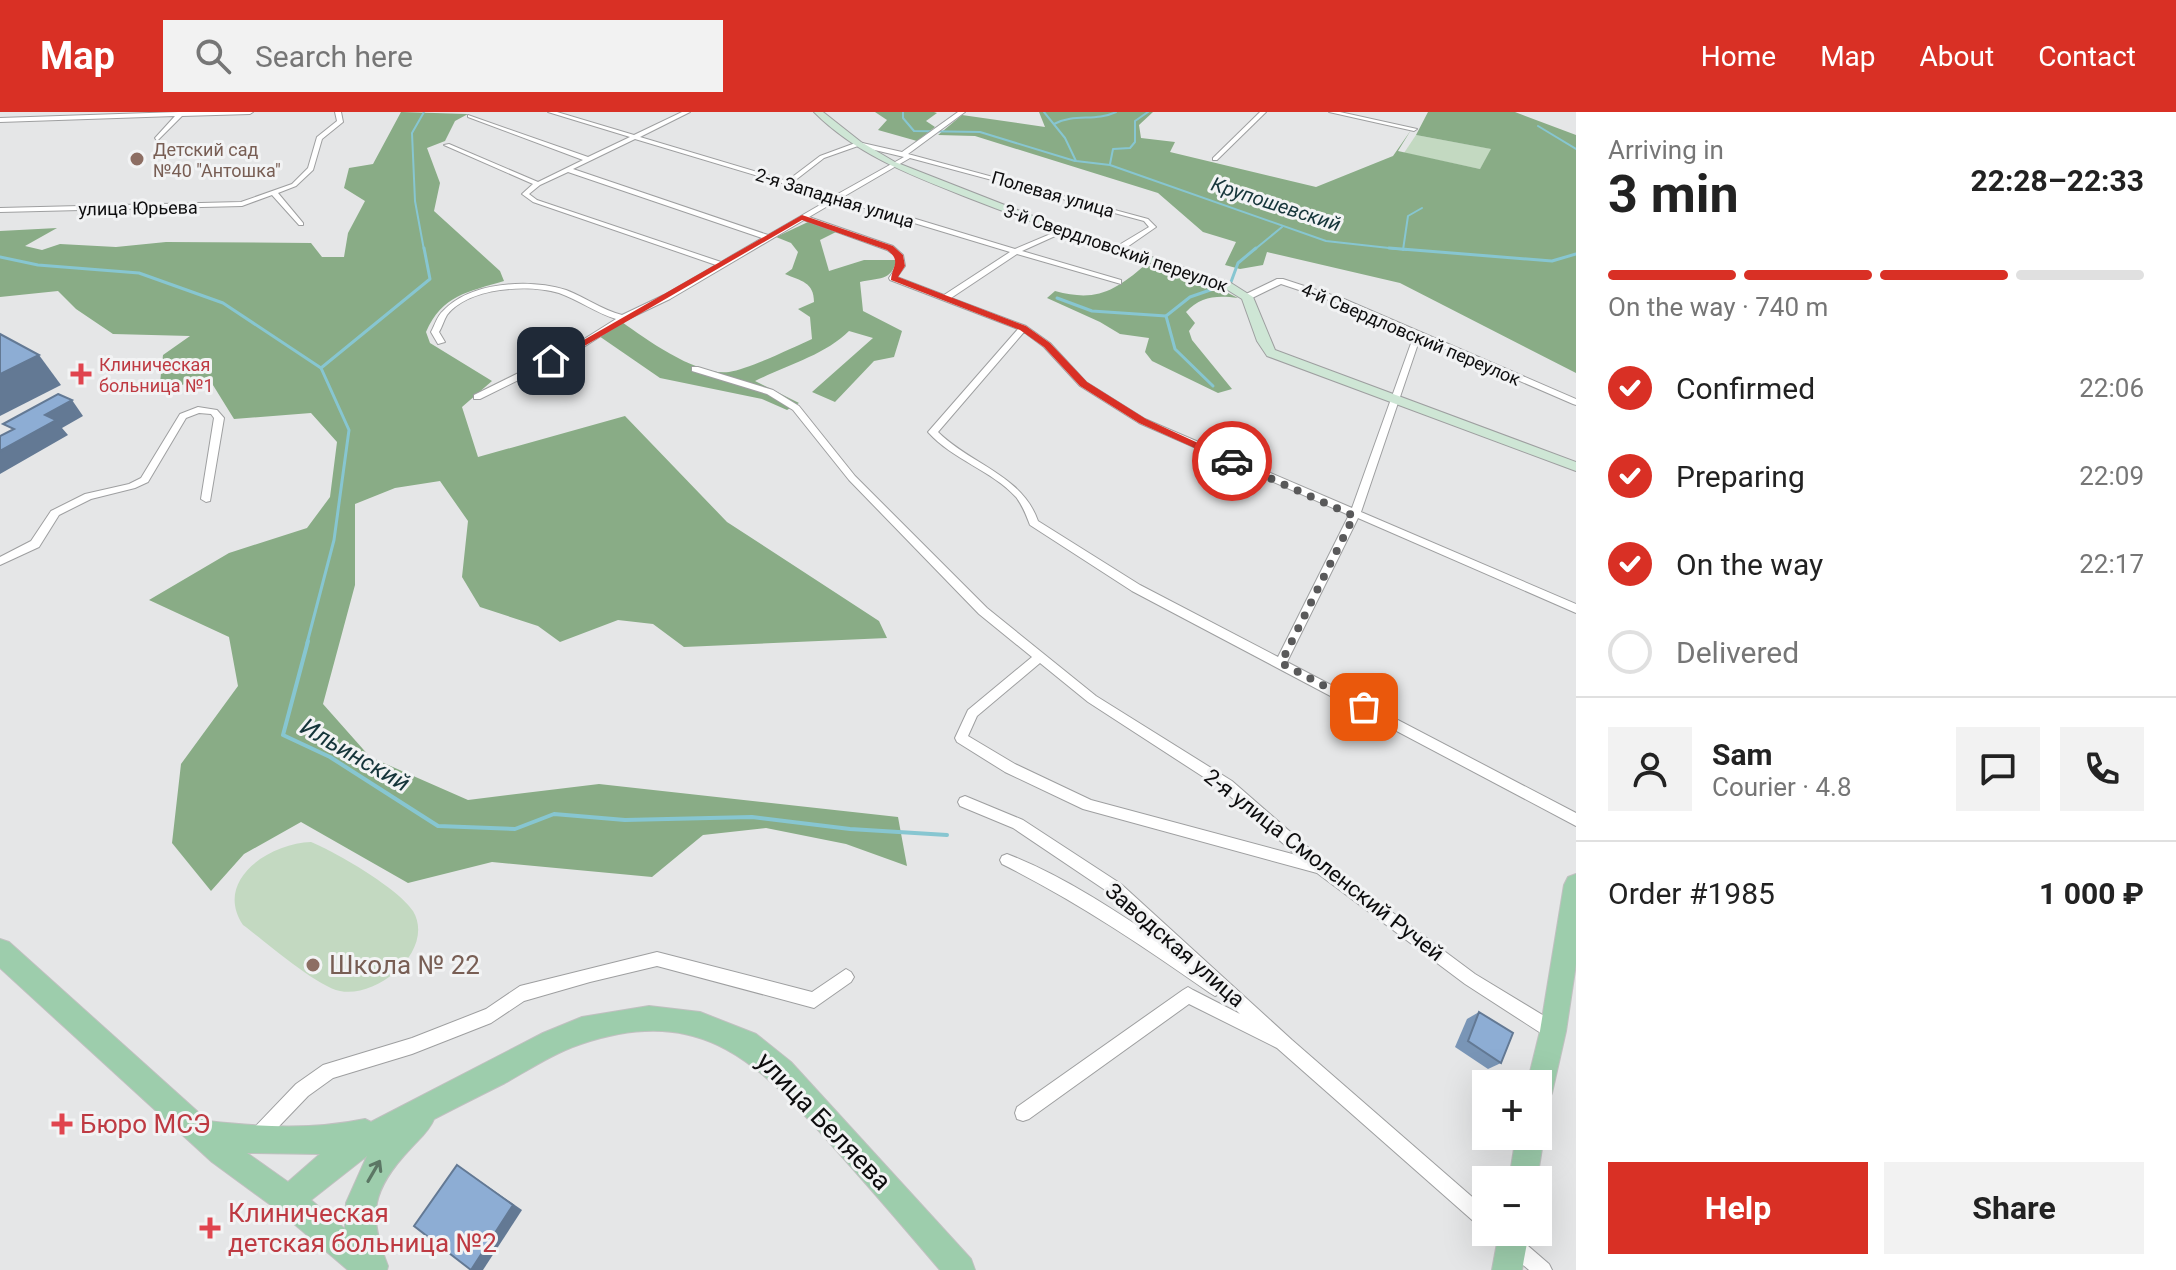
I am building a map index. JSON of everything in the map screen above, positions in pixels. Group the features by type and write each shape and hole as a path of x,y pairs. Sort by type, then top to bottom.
{"main road":[{"path":"818,112 858,144 892,164"},
{"name":"3-й Свердловский переулок","path":"892,164 1062,231 1204,276 1247,297 1271,353 1576,467"},
{"path":"1544,1070 1571,941 1576,885"},
{"path":"0,951 203,1134 373,1270"},
{"name":"улица Беляева","path":"385,1128 594,1026 635,1019 691,1023 736,1038 764,1055 902,1202 960,1270"},
{"path":"373,1270 358,1230 362,1197 382,1157 437,1103"},
{"path":"203,1134 295,1144 334,1141 385,1128"},
{"path":"289,1201 312,1176 385,1128"}],"street":[{"path":"0,120 250,112"},
{"path":"301,224 275,194 294,185 311,169 319,138 340,122 338,112"},
{"name":"2-я Западная улица","path":"551,112 1118,282"},
{"path":"687,112 637,139 538,184 525,194 535,201 722,265"},
{"path":"477,397 576,348 623,318 768,238 905,156 962,112"},
{"path":"1215,159 1263,112"},
{"path":"1332,112 1414,129"},
{"path":"157,139 180,114"},
{"path":"470,116 590,160"},
{"path":"787,184 822,157 858,144 905,156"},
{"path":"447,145 538,184"},
{"name":"Полевая улица","path":"905,156 1074,199 1146,220 1153,227 1117,250"},
{"path":"569,170 768,238"},
{"name":"улица Юрьева","path":"0,210 217,207 275,194"},
{"path":"802,217 890,248 899,255 901,266 893,278 1023,328 1047,345 1083,384 1142,421 1354,516 1576,609"},
{"path":"945,298 1016,251 1062,231"},
{"name":"4-й Свердловский переулок","path":"1247,297 1280,281 1341,301 1576,402"},
{"path":"441,342 435,332 445,312 498,288 519,285 560,291 606,315 623,318"},
{"path":"1023,328 933,432 943,445 1014,490 1032,508 1034,523 1136,588 1576,820"},
{"path":"1281,663 1354,516 1398,398 1417,336"},
{"name":"2-я улица Смоленский Ручей","path":"695,369 770,392 796,408 852,478 983,611 1092,699 1227,785 1321,868 1470,979 1553,1031"},
{"path":"0,561 35,544 55,513 88,496 145,480 183,416 198,410 214,412 219,418 206,499"},
{"path":"1039,657 972,713 961,738 1010,768 1088,805 1321,868"},
{"name":"Заводская улица","path":"965,802 1018,824 1116,889 1286,1046 1472,1209"},
{"name":"Заводская улица","path":"1007,860 1066,887 1108,912 1259,1020"},
{"path":"253,1140 302,1090 329,1071 412,1046 491,1015 520,994 657,959 814,1000 846,977"},
{"name":"Заводская улица","path":"1023,1113 1188,995 1286,1046"},
{"path":"1509,1246 1543,1270"}],"green space":[{"path":"401,112 468,114 455,121 445,141 427,148 440,183 434,211 500,271 504,281 468,292 448,303 432,320 426,332 430,343 492,381 462,407 478,457 625,416 727,522 879,621 887,638 684,647 653,624 618,620 560,642 538,626 480,607 462,577 468,521 440,481 395,488 355,504 355,585 323,704 370,757 468,800 599,784 898,817 907,866 846,844 766,828 703,835 652,877 492,862 408,883 301,822 244,854 211,891 172,843 181,764 238,686 229,637 149,600 229,553 307,528 330,497 337,442 311,413 234,419 208,377 159,392 163,355 190,336 113,334 76,309 58,291 0,297 0,231 57,228 25,246 42,250 60,244 116,247 166,242 311,243 322,257 344,257 348,233 365,201 344,188 349,168 373,164"},
{"path":"875,112 937,113 926,121 935,127 917,141 878,130 887,120"},
{"path":"1039,112 1153,112 1139,125 1141,138 1175,142 1170,152 1316,187 1393,156 1411,130 1398,151 1480,169 1491,149 1416,135 1428,112 1515,112 1576,135 1576,373 1400,283 1267,252 1263,265 1240,269 1225,265 1236,242 1203,232 1158,193 975,136 938,135 962,115 1045,127"},
{"path":"1416,135 1492,149 1480,169 1404,153"},
{"path":"808,222 836,232 820,240 829,271 864,260 896,260 888,275 860,282 863,311 902,331 894,357 874,361 835,402 812,392 873,338 849,331 817,353 755,381 799,403 787,410 762,399 660,378 599,336 622,322 688,363 716,372 729,372 759,363 812,339 810,317 798,309 814,302 812,290 806,283 785,274 792,269 798,252 791,243 776,237"},
{"path":"1145,265 1208,283 1238,298 1210,298 1186,312 1195,323 1189,331 1192,340 1232,389 1218,393 1152,361 1145,352 1149,338 1120,334 1047,298 1055,291 1082,295 1103,292 1123,282"},
{"path":"311,842 351,862 381,882 413,911 418,926 410,956 399,969 370,987 340,991 318,981 243,925 236,909 235,893 250,867 279,849"}],"building":[{"path":"0,334 39,355 0,374"},
{"path":"58,394 72,400 45,415 56,420 0,451 0,436 14,429 3,424"},
{"path":"1479,1012 1513,1033 1501,1063 1468,1041"},
{"path":"457,1165 513,1205 471,1270 414,1226"}],"waterway":[{"name":"Ильинский","path":"424,112 412,133 415,201 424,250"},
{"path":"903,112 903,118 914,131 980,132 1075,161"},
{"name":"Крупошевский","path":"1044,112 1065,138 1076,161 1110,165 1326,241 1389,248"},
{"path":"1054,124 1116,112"},
{"path":"1110,164 1113,149 1130,148 1135,142 1135,121 1148,112"},
{"path":"1538,126 1576,149"},
{"path":"1403,249 1408,216 1422,208"},
{"path":"1254,250 1282,227"},
{"name":"Ильинский","path":"321,368 430,279 424,248"},
{"path":"1231,282 1238,263 1256,248"},
{"name":"Крупошевский","path":"1389,248 1403,249"},
{"name":"Крупошевский","path":"1389,248 1403,250"},
{"name":"Крупошевский","path":"1403,249 1552,261 1576,254"},
{"path":"0,257 38,265 139,273 223,303 321,368"},
{"path":"1166,316 1190,297 1216,288"},
{"path":"1057,298 1092,311 1166,316"},
{"path":"1166,316 1175,349 1213,386"},
{"name":"Ильинский","path":"307,643 334,540 349,430 321,368"},
{"name":"Ильинский","path":"308,641 283,735 330,757 438,826 515,829 554,814 625,820 752,817 850,829 947,835"}],"way so far":[{"path":"1232,461 1354,516 1281,663 1364,707"}],"place":[{"name":"Детский сад №40 \"Антошка\"","path":"137,159"},
{"name":"Клиническая больница №1","path":"81,374"},
{"name":"Школа № 22","path":"313,965"},
{"name":"Бюро МСЭ","path":"62,1124"},
{"name":"Клиническая детская больница №2","path":"210,1228"}],"route":[{"path":"551,361 802,217 890,248 899,255 901,266 893,278 1023,328 1047,345 1083,384 1142,421 1232,461"}]}
